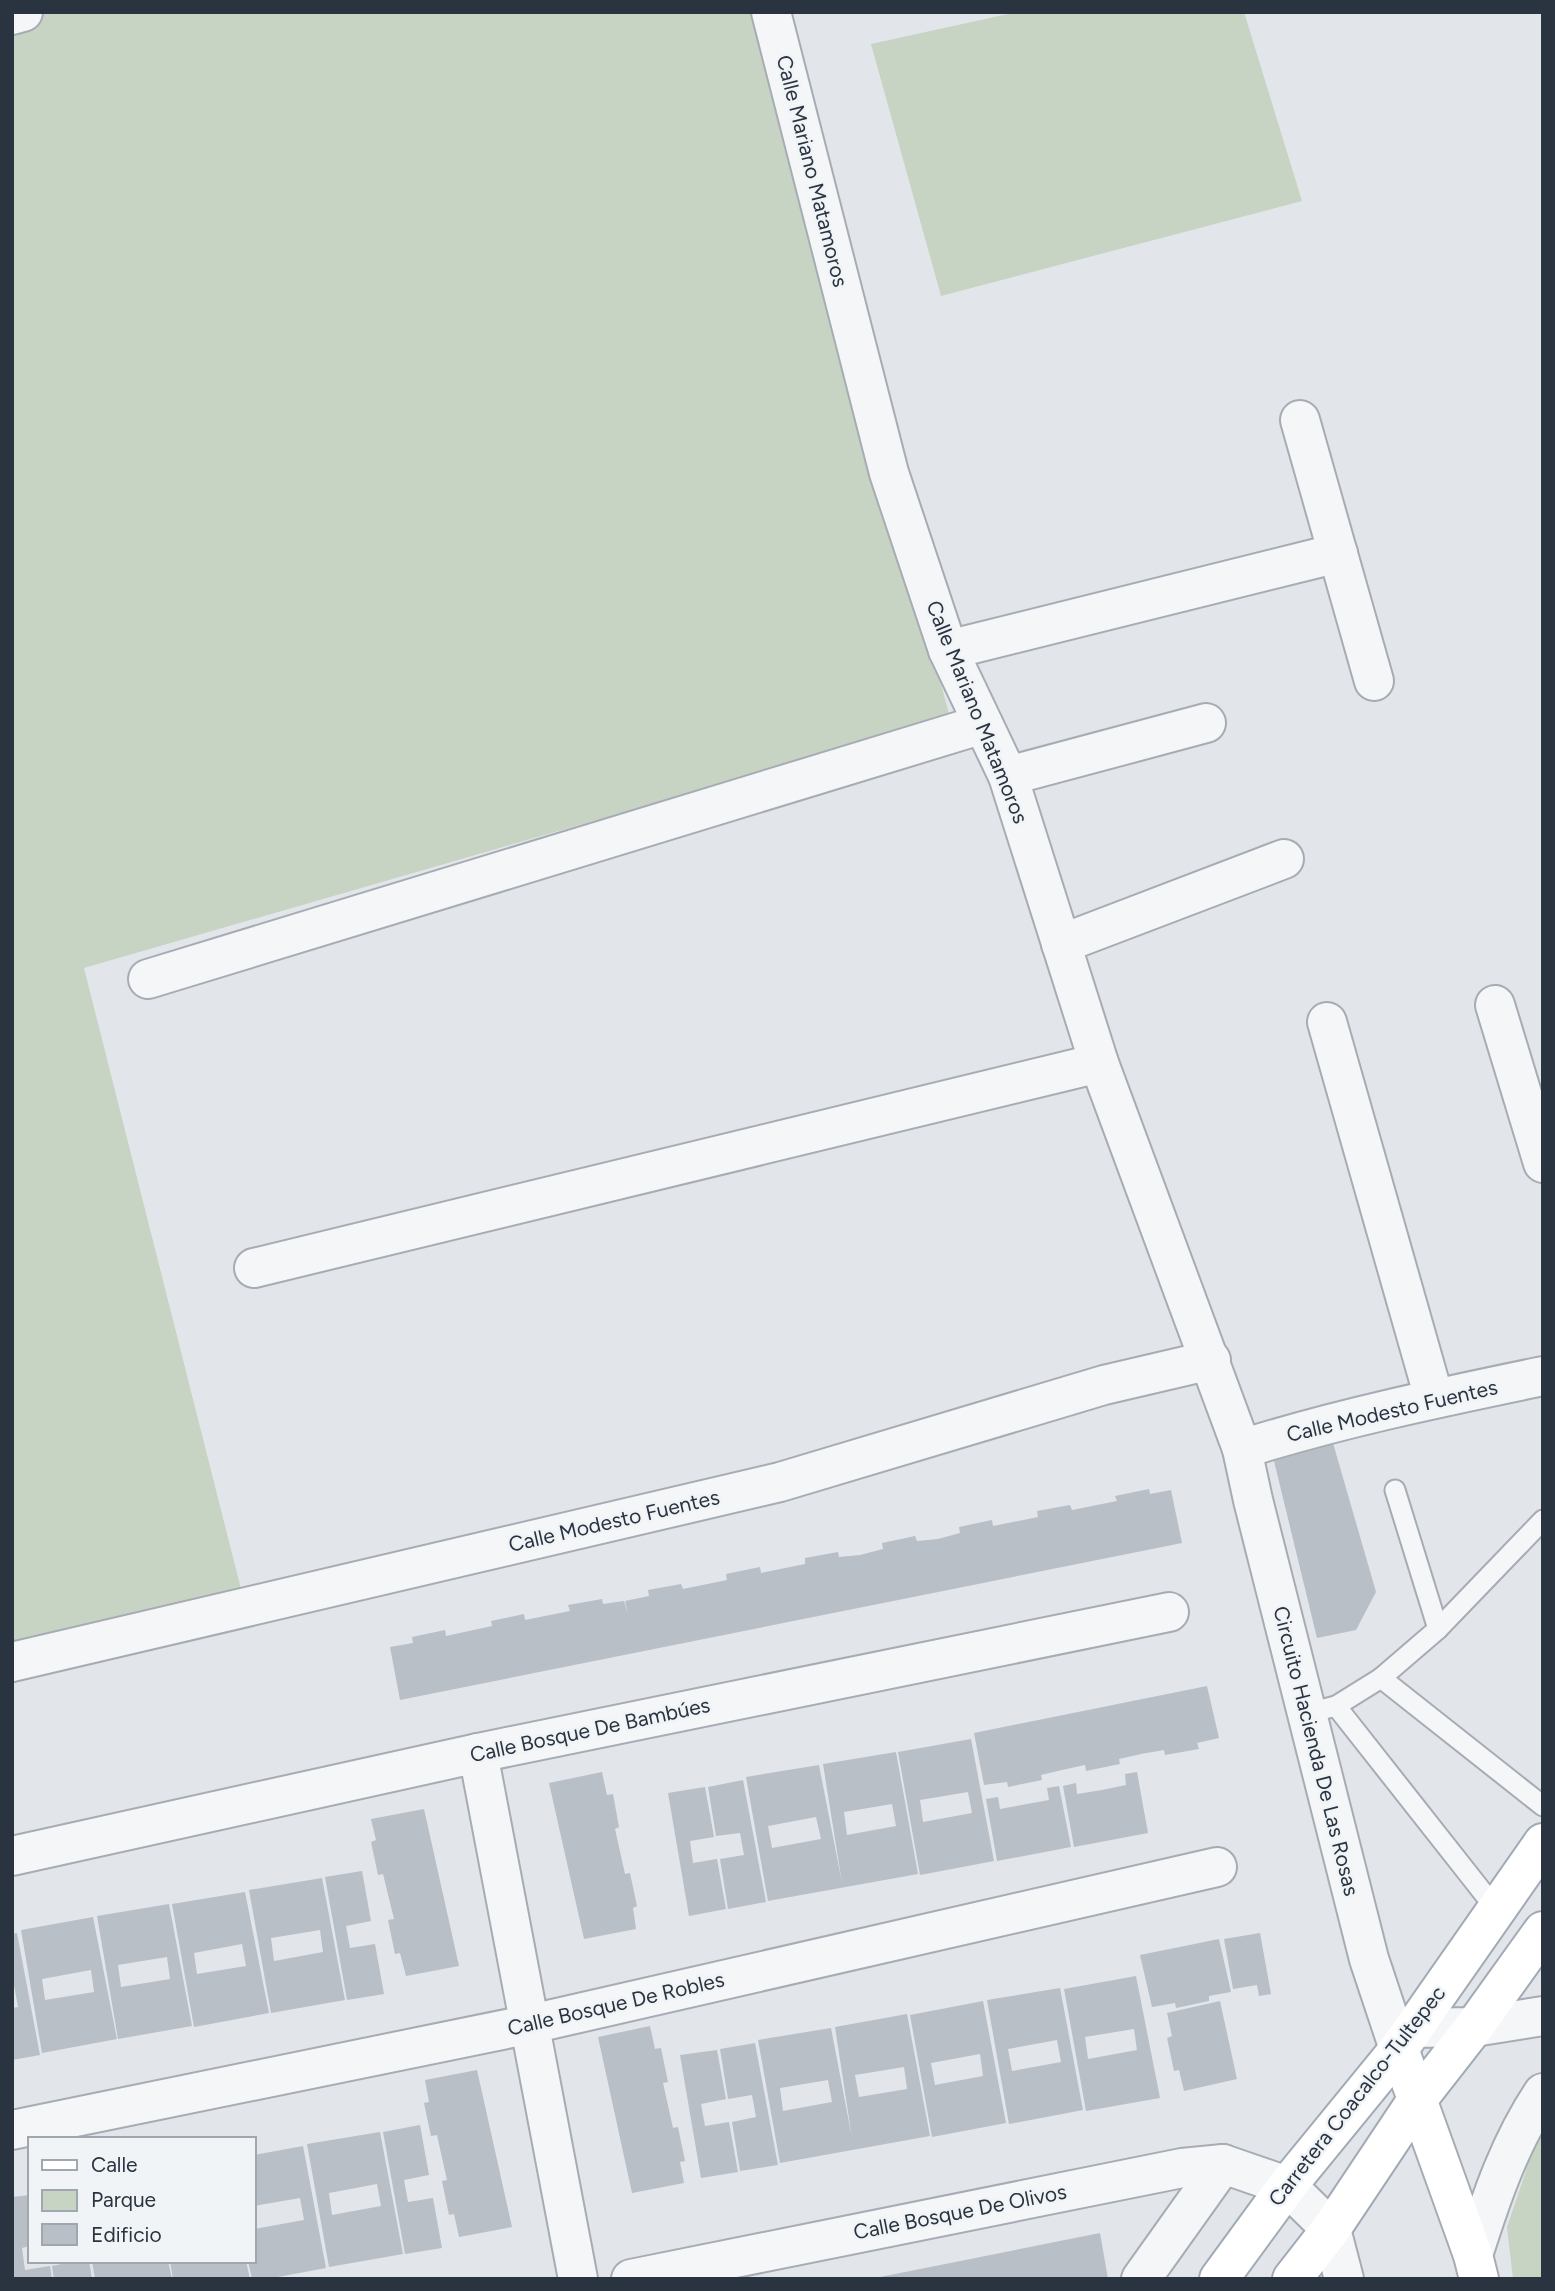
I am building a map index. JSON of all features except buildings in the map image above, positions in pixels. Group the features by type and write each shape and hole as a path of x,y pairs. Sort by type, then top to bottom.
{"main road":[{"name":"Carretera Coacalco-Tultepec","path":"1219,2279 1287,2186 1407,2038 1543,1843"},
{"path":"1292,2279 1331,2229 1417,2101 1543,1931"},
{"path":"1407,2038 1417,2101 1476,2267"}],"street":[{"path":"12,15 23,12"},
{"name":"Calle Mariano Matamoros","path":"771,12 889,473 948,650 1008,776 1098,1063 1211,1360"},
{"path":"1300,420 1374,681"},
{"path":"948,650 1338,553"},
{"path":"1008,776 1206,723"},
{"path":"148,979 984,724"},
{"path":"1060,944 1284,859"},
{"path":"1495,1005 1543,1163"},
{"path":"1327,1022 1434,1398"},
{"path":"254,1268 1098,1063"},
{"name":"Calle Modesto Fuentes","path":"12,1662 780,1482 1104,1385 1211,1360"},
{"name":"Circuito Hacienda De Las Rosas","path":"1211,1360 1242,1449 1321,1710 1369,1959 1407,2038"},
{"name":"Calle Modesto Fuentes","path":"1242,1449 1434,1398 1543,1376"},
{"name":"Calle Bosque De Bambúes","path":"12,1856 478,1753 1169,1612"},
{"path":"478,1753 578,2279"},
{"name":"Calle Bosque De Robles","path":"12,2130 531,2024 1217,1867"},
{"path":"1407,2038 1543,2016"},
{"path":"1476,2267 1495,2186 1527,2116 1543,2093"},
{"path":"1141,2279 1223,2164"},
{"name":"Calle Bosque De Olivos","path":"631,2279 1182,2168 1223,2164 1287,2186"},
{"path":"1287,2186 1331,2229 1343,2279"}],"lane":[{"path":"1395,1490 1438,1629"},
{"path":"1496,1909 1321,1710 1381,1678 1438,1629 1543,1520"},
{"path":"1381,1678 1543,1806"}],"green space":[{"path":"12,12 766,12 950,718 84,968 242,1593 12,1645"},
{"path":"1017,12 1244,12 1302,201 941,296 871,44"},
{"path":"1543,2128 1543,2279 1513,2279 1507,2227 1537,2138"}]}
